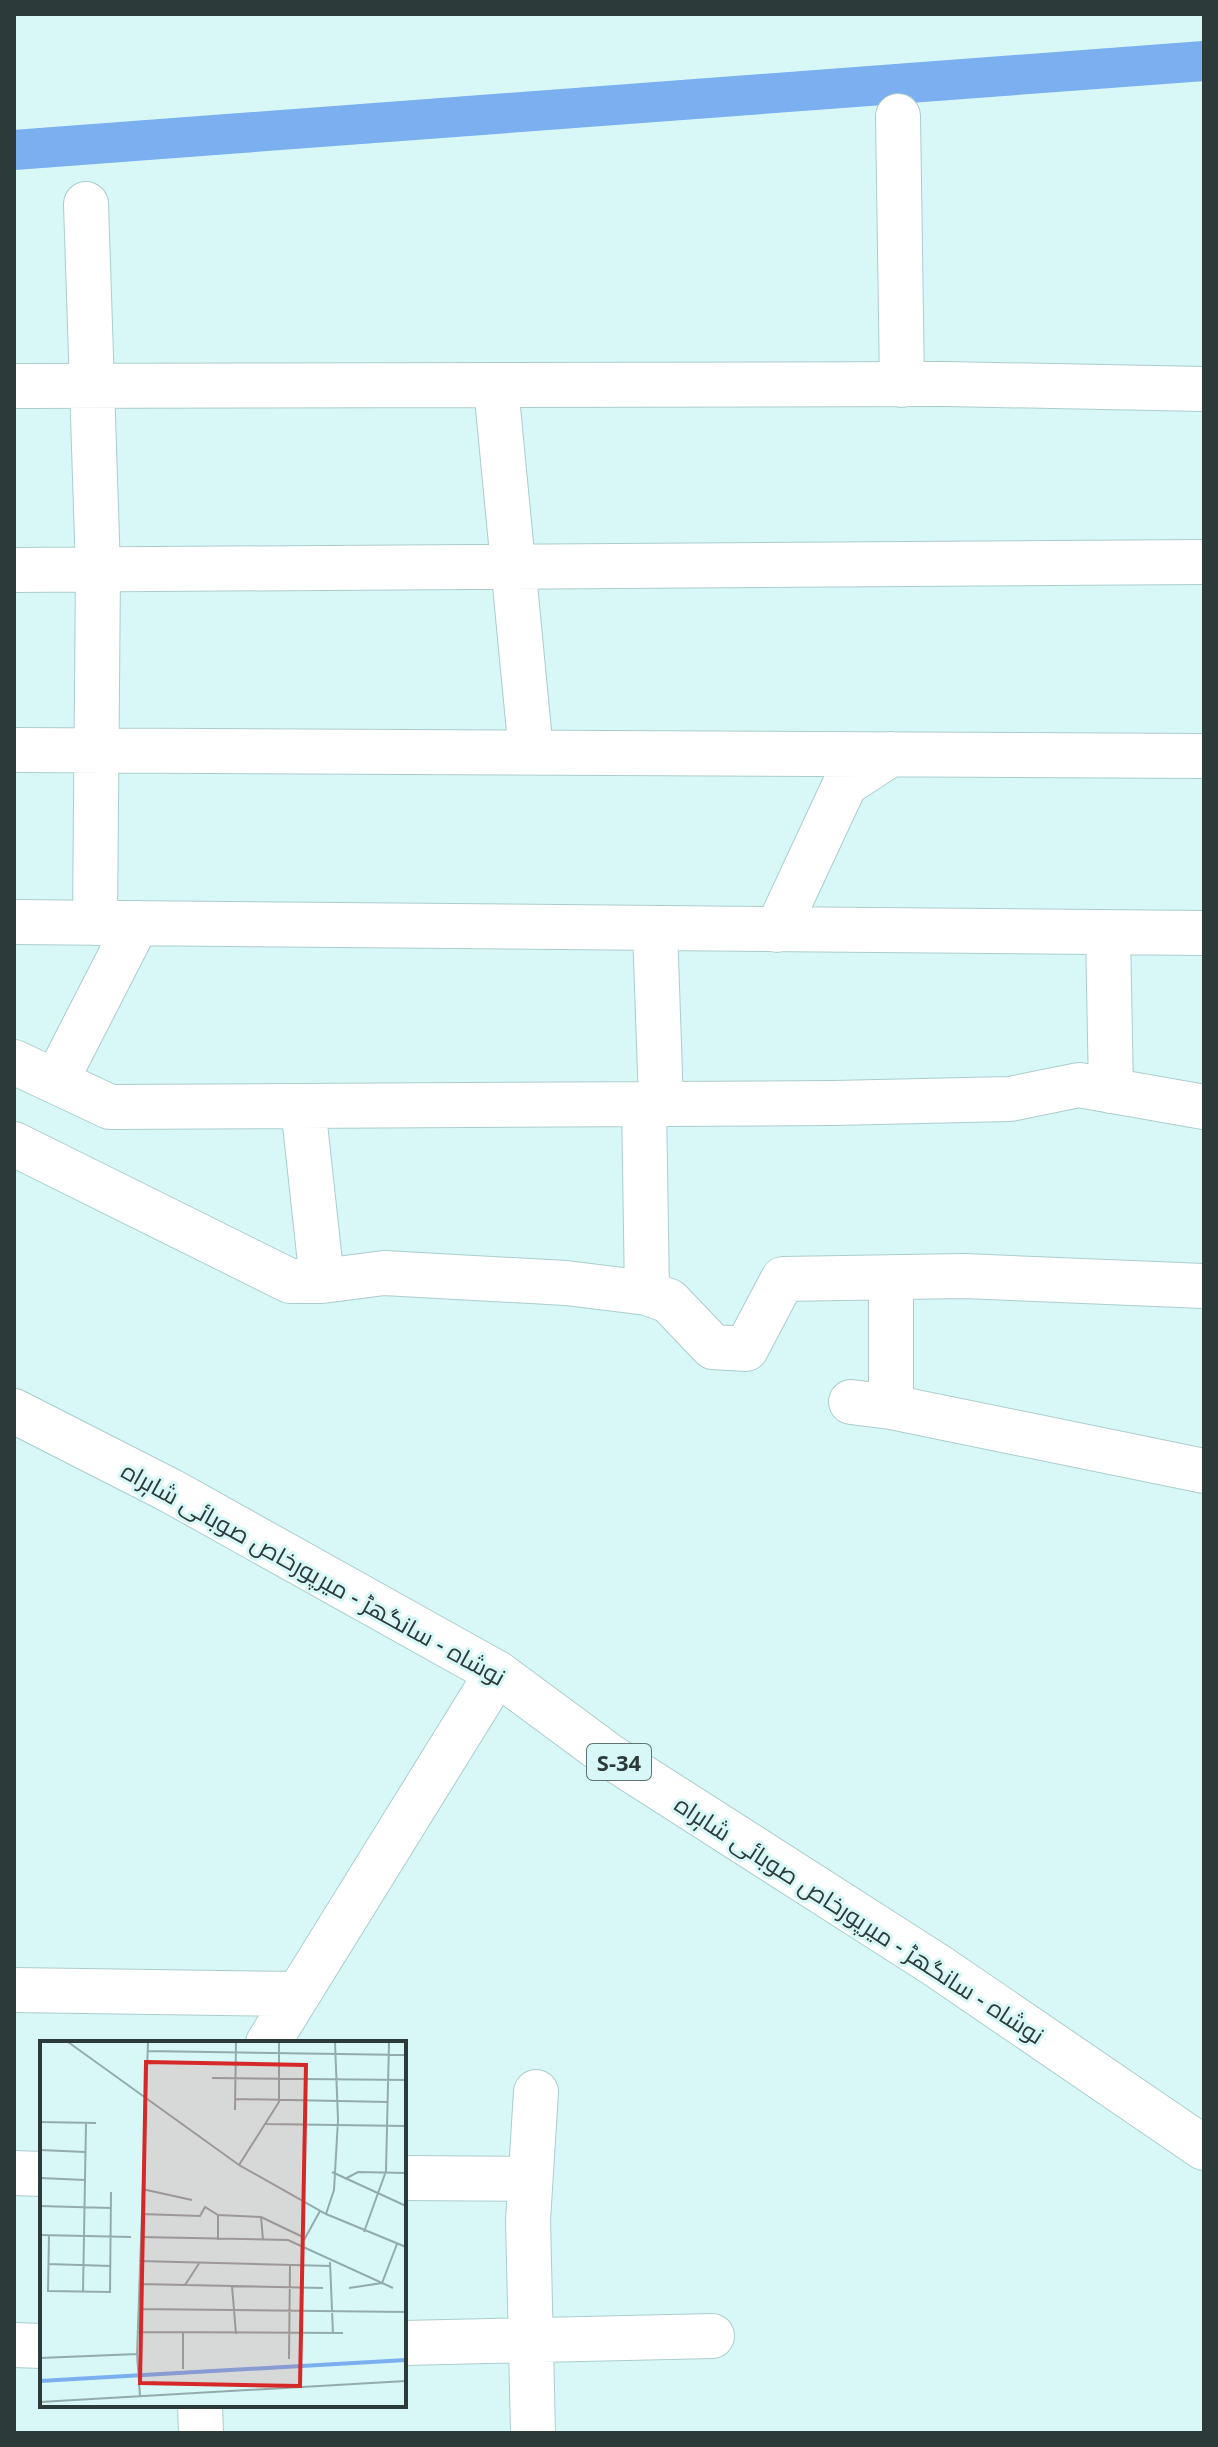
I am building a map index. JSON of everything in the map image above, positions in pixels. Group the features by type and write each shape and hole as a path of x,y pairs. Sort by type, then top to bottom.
{"street":[{"path":"898,116 902,385"},
{"path":"86,204 98,569 99,750 116,923 26,1070 110,1107 1010,1099 1079,1085 1204,1107"},
{"path":"14,386 902,385 1204,389"},
{"path":"496,387 531,752"},
{"path":"14,570 1204,562"},
{"path":"14,750 1204,756"},
{"path":"812,753 845,784"},
{"path":"777,930 845,784 891,754"},
{"path":"14,922 1204,933"},
{"path":"647,1293 655,928"},
{"path":"1108,932 1111,1091"},
{"path":"303,1106 322,1281"},
{"path":"14,1144 290,1281 322,1281 384,1273 566,1283 647,1293 669,1301 713,1347 746,1349 783,1279 964,1276 1204,1286"},
{"path":"891,1277 871,1404 1204,1471"},
{"name":"نوشاہ - سانگھڑ - میرپورخاص صوبائی شاہراہ","path":"14,1411 171,1491 497,1673 608,1755 936,1965 1204,2148"},
{"path":"269,2041 497,1673"},
{"path":"14,1990 298,1994"},
{"path":"533,2433 529,2179 536,2092"},
{"path":"14,2173 40,2174"},
{"path":"406,2178 529,2179"},
{"path":"406,2343 712,2336"},
{"path":"14,2345 40,2346"},
{"path":"200,2407 201,2433"}],"waterway":[{"path":"14,150 1204,61"}]}
